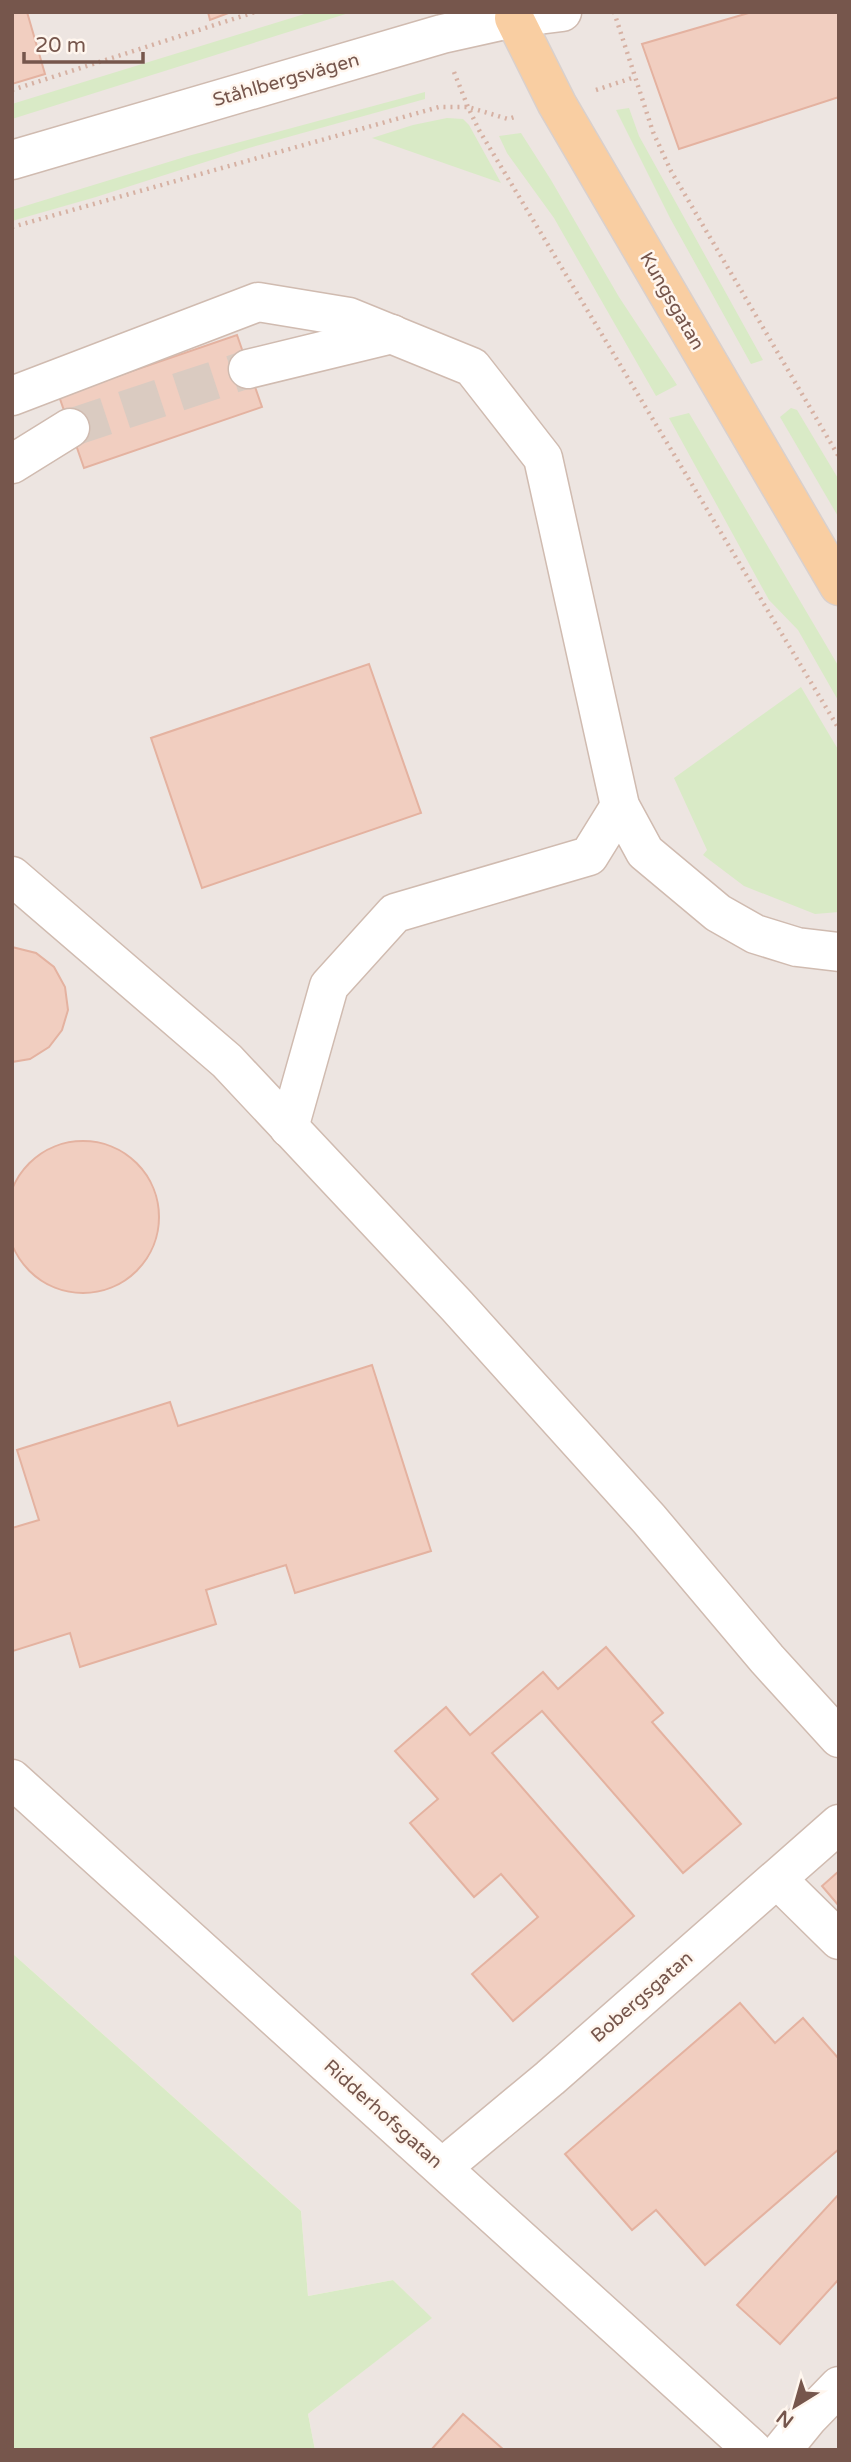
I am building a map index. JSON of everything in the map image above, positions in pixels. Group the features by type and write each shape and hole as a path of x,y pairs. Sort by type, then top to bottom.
{"main road":[{"name":"Kungsgatan","path":"513,15 557,104 839,586"}],"street":[{"name":"Ståhlbergsvägen","path":"12,160 442,34 513,15 562,12"},
{"path":"12,396 258,302 349,317 472,367 542,458 620,806 645,852 718,913 755,934 797,947 839,951"},
{"path":"248,369 392,334"},
{"path":"12,464 70,428"},
{"path":"289,1128 329,986 395,913 589,856 620,806"},
{"path":"12,876 227,1061 457,1306 631,1499 767,1659 839,1738"},
{"name":"Ridderhofsgatan","path":"12,1779 753,2450"},
{"name":"Bobergsgatan","path":"443,2167 550,2078 839,1824"},
{"path":"777,1879 839,1940"},
{"path":"782,2450 839,2386"}],"path":[{"path":"12,90 255,12"},
{"path":"614,12 653,132 671,171 839,457"},
{"path":"12,227 439,107 468,107 839,729"}],"shaded area":[{"path":"12,12 839,12 839,2450 315,2450 308,2414 431,2318 393,2280 308,2296 301,2211 12,1953"}],"green space":[{"path":"311,12 352,12 12,119 12,104"},
{"path":"425,92 425,99 249,148 12,221 12,210 188,156"},
{"path":"629,108 639,136 763,360 751,364 670,218 616,110"},
{"path":"447,118 463,119 469,125 501,183 372,138"},
{"path":"521,133 619,297 677,385 656,396 554,218 507,153 499,136"},
{"path":"791,408 797,410 839,480 839,518 780,417"},
{"path":"689,413 839,667 839,702 798,630 769,600 669,418"},
{"path":"801,687 839,751 839,912 815,914 744,886 703,855 707,850 674,778"},
{"path":"12,1953 301,2211 308,2296 393,2280 432,2318 308,2414 315,2450 12,2450"}],"building":[{"path":"12,12 27,12 45,74 12,84"},
{"path":"208,12 231,12 210,20"},
{"path":"752,12 839,12 839,97 679,149 642,44"},
{"path":"237,335 262,407 84,468 59,396"},
{"path":"369,664 421,813 202,888 151,738"},
{"path":"12,947 36,953 54,967 65,987 68,1010 62,1030 49,1047 30,1059 12,1062"},
{"path":"83,1141 112,1147 137,1163 153,1188 159,1217 153,1246 137,1271 112,1287 83,1293 54,1287 29,1271 13,1246 7,1217 13,1188 29,1163 54,1147"},
{"path":"372,1365 431,1551 295,1593 286,1565 206,1590 216,1624 80,1667 70,1633 13,1651 12,1528 39,1520 17,1450 170,1402 178,1426"},
{"path":"606,1647 663,1713 652,1722 741,1824 683,1873 542,1711 492,1753 634,1916 513,2021 472,1974 538,1917 501,1874 474,1897 410,1823 438,1799 395,1751 446,1707 470,1735 543,1672 558,1689"},
{"path":"839,1871 839,1906 822,1886"},
{"path":"740,2003 775,2043 803,2018 839,2059 839,2149 705,2265 656,2210 632,2230 565,2154"},
{"path":"839,2194 839,2279 780,2344 737,2305"},
{"path":"463,2414 504,2450 431,2450"}],"tunnel":[{"path":"70,428 248,369"}]}
